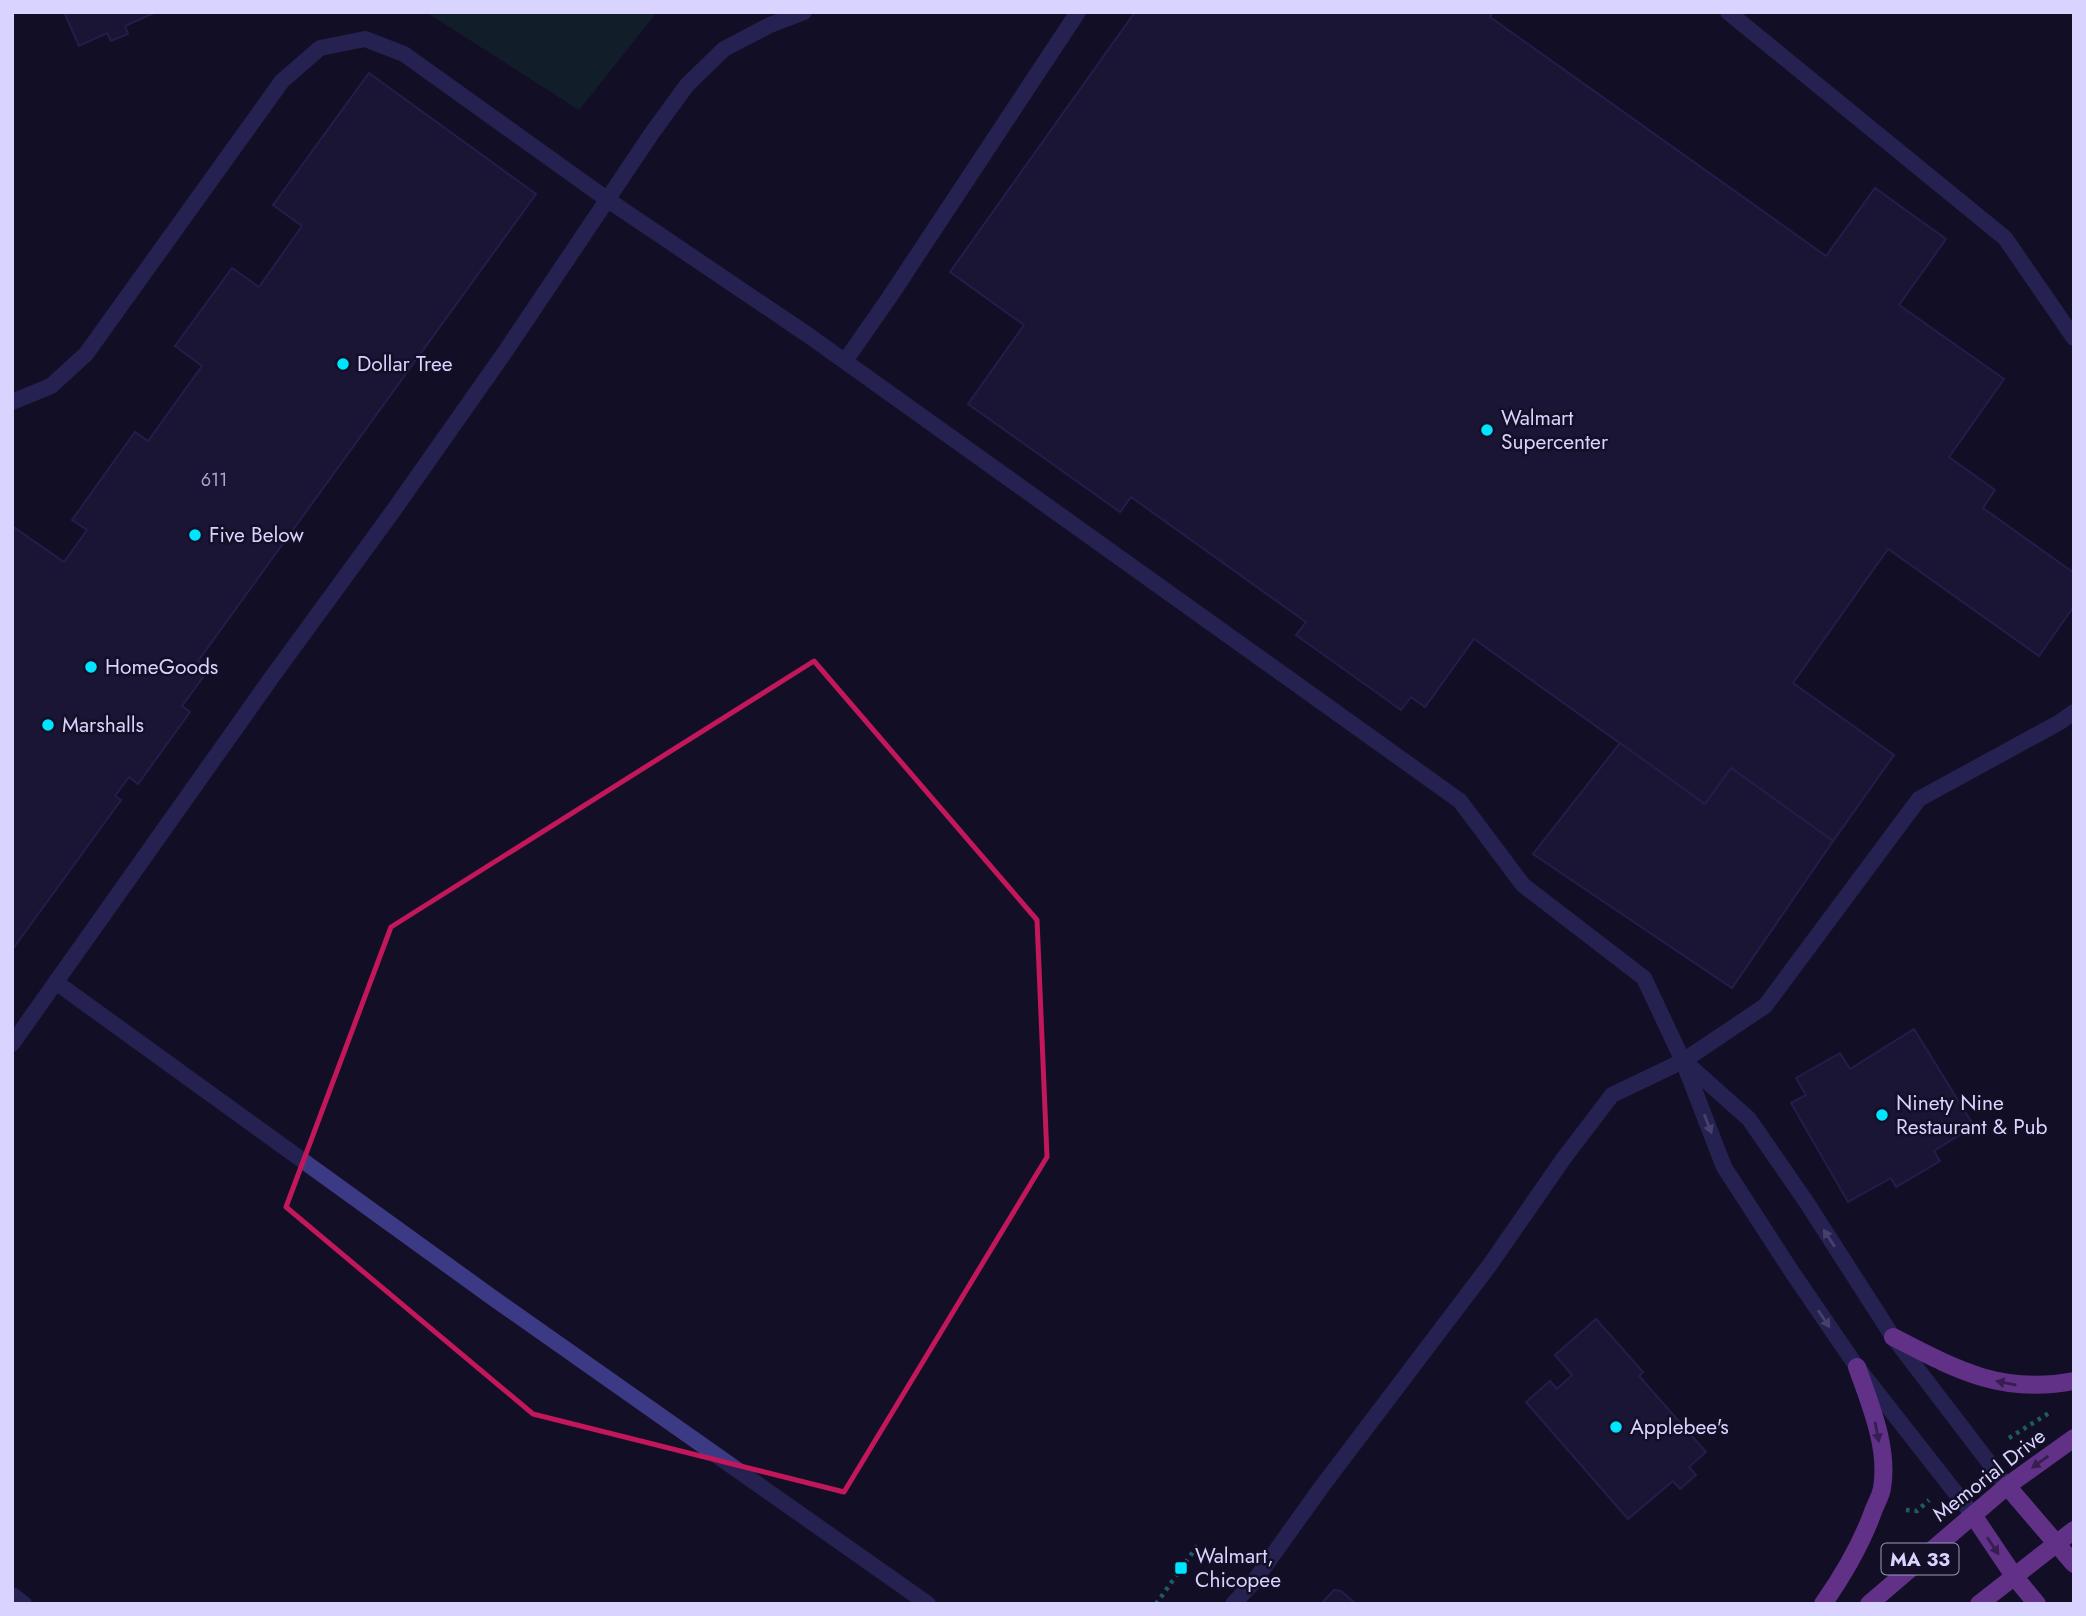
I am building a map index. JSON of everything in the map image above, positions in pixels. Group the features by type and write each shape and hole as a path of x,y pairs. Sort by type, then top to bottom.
{"main road":[{"path":"1893,1337 1954,1369 2012,1385 2054,1385 2074,1381"},
{"path":"1823,1604 1864,1538 1882,1489 1880,1444 1874,1415 1857,1367"},
{"name":"Memorial Drive","path":"1869,1604 2007,1486 2074,1438"},
{"path":"2007,1486 2074,1564"},
{"path":"1973,1515 2014,1576 2037,1604"},
{"path":"1979,1604 2074,1530"}],"lane":[{"path":"12,1044 279,667 391,514 687,85 724,50 770,25 804,12"},
{"path":"845,360 1078,12"},
{"path":"1728,12 2005,237 2074,338"},
{"path":"12,402 51,386 86,355 282,81 320,48 365,39 404,54 608,200 845,360 1460,801 1523,885 1644,978 1683,1061 1724,1167 1857,1367 1973,1515"},
{"path":"1233,1604 1251,1584 1322,1485 1489,1266 1564,1158 1612,1095 1683,1061 1765,1006 1919,799 2074,712"},
{"path":"57,983 494,1298 928,1604"},
{"path":"1683,1061 1749,1119 1893,1337 2007,1486"},
{"path":"12,1595 24,1604"}],"path":[{"path":"2009,1438 2049,1412"},
{"path":"1917,1511 1930,1500"},
{"path":"1906,1510 1917,1511 1925,1520"},
{"path":"1156,1604 1198,1545"}],"highlighted area":[{"path":"814,661 1037,920 1047,1157 844,1492 533,1414 286,1207 391,927"}],"green space":[{"path":"426,12 657,12 579,110"}],"building":[{"path":"64,12 156,12 125,26 128,34 111,41 107,33 79,46"},
{"name":"Walmart Supercenter","path":"1135,12 1493,12 1490,17 1826,256 1875,188 1946,239 1899,305 2004,379 1949,457 1995,490 1983,508 2074,573 2074,606 2039,656 1888,549 1793,683 1894,755 1833,841 1731,768 1705,804 1474,639 1425,707 1411,697 1401,710 1296,635 1306,622 1131,497 1120,512 968,404 1024,325 950,272"},
{"path":"369,73 536,194 198,661 209,669 182,706 190,712 138,784 129,777 115,796 121,800 12,950 12,526 64,562 87,530 72,520 135,432 148,441 202,366 175,346 232,268 259,287 302,226 273,205"},
{"path":"1620,743 1705,804 1731,768 1833,841 1732,988 1533,854"},
{"name":"Ninety Nine Restaurant & Pub","path":"1914,1029 1974,1126 1934,1151 1940,1161 1896,1187 1891,1178 1848,1202 1791,1103 1806,1095 1796,1078 1840,1053 1850,1069"},
{"name":"Applebee's","path":"1596,1319 1643,1372 1639,1376 1706,1452 1689,1467 1696,1475 1680,1489 1673,1481 1628,1519 1526,1402 1550,1381 1557,1389 1572,1375 1555,1355"},
{"path":"1334,1590 1341,1591 1356,1604 1321,1604"}],"place":[{"name":"Dollar Tree","path":"343,364"},
{"name":"Walmart Supercenter","path":"1487,430"},
{"name":"Five Below","path":"195,535"},
{"name":"HomeGoods","path":"91,667"},
{"name":"Marshalls","path":"48,725"},
{"name":"Ninety Nine Restaurant & Pub","path":"1882,1115"},
{"name":"Applebee's","path":"1616,1427"},
{"name":"Walmart, Chicopee","path":"1181,1568"}]}
